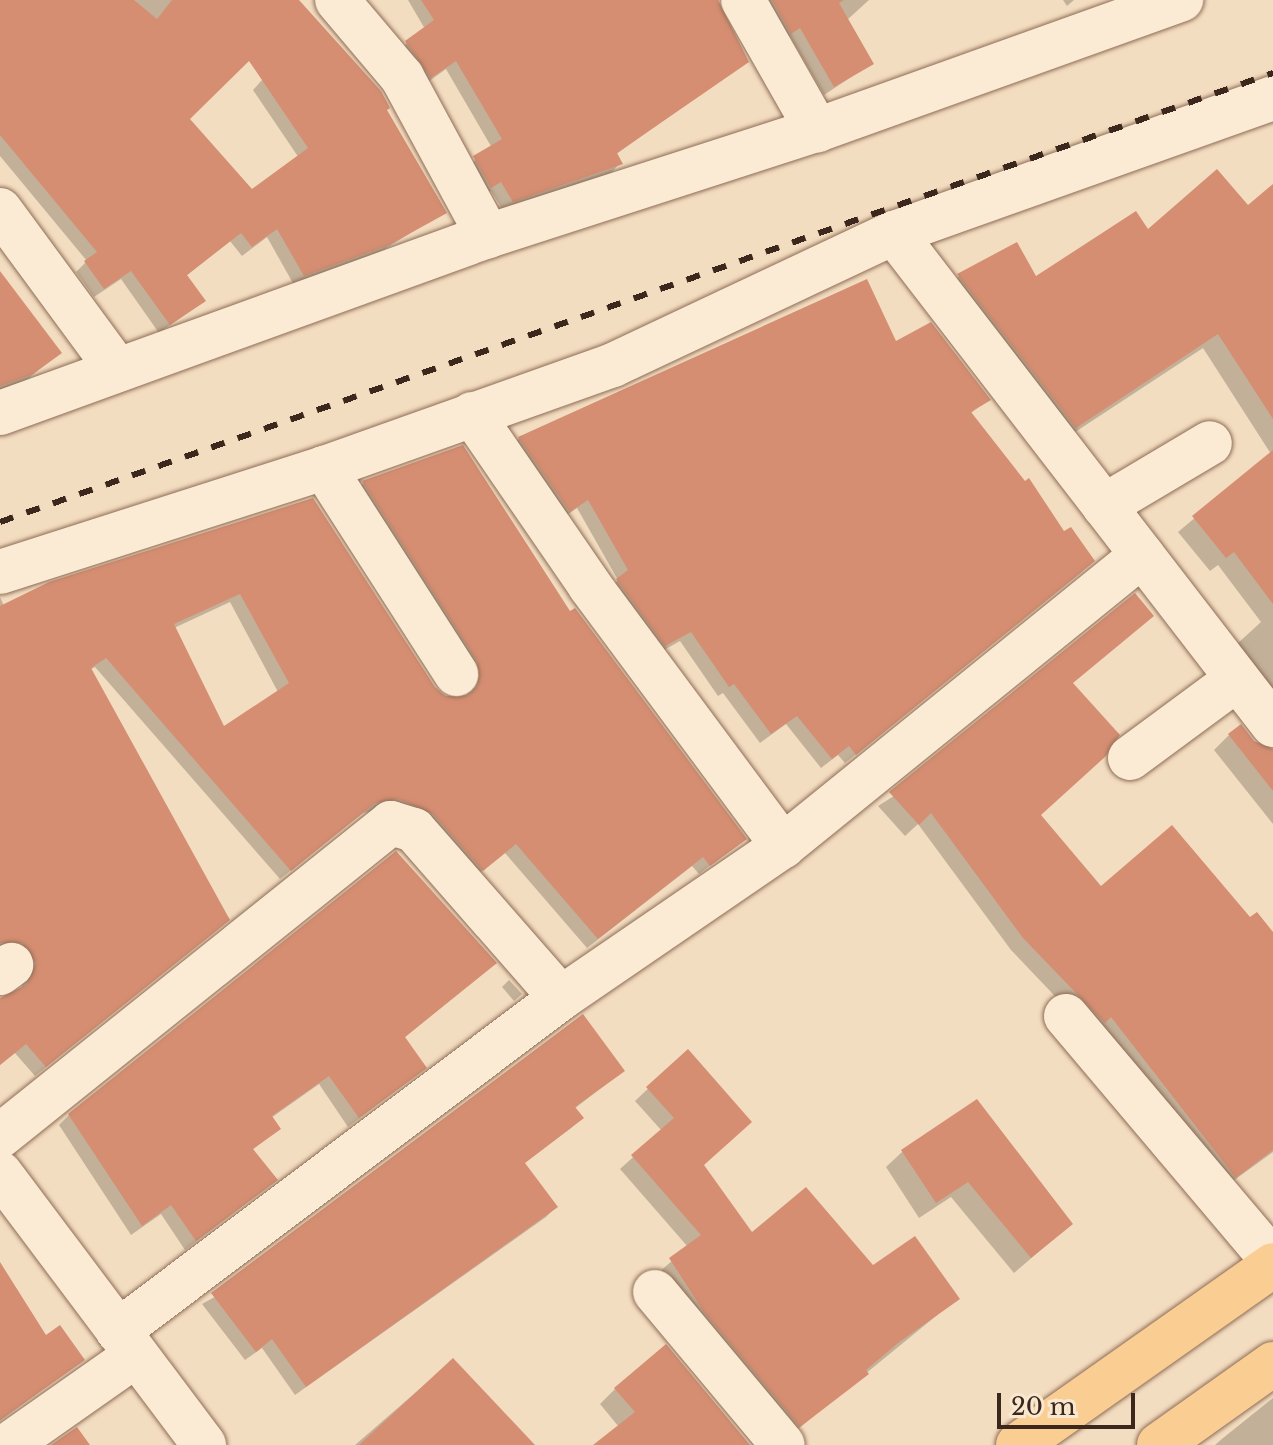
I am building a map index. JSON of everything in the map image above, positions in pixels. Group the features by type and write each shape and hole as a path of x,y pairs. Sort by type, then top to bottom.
{"main road":[{"path":"1018,1445 1273,1263"},
{"path":"1180,1439 1273,1364"}],"street":[{"path":"337,0 402,77 488,236"},
{"path":"743,0 817,130"},
{"path":"0,413 488,236 817,130 1155,4"},
{"path":"0,572 324,468 613,365 894,233 1273,98"},
{"path":"0,210 117,369"},
{"path":"894,233 1273,725"},
{"path":"472,414 590,586 783,846"},
{"path":"1104,506 1210,443"},
{"path":"324,468 456,674"},
{"path":"8,1445 127,1343 561,998 783,846 1142,555"},
{"path":"1130,758 1237,679"},
{"path":"0,1136 391,823 414,830 561,998"},
{"path":"1066,1016 1273,1263"},
{"path":"0,1173 204,1445"},
{"path":"655,1292 783,1445"}],"building":[{"path":"0,0 134,0 157,19 172,0 299,0 381,91 390,108 387,110 447,213 389,245 304,276 277,229 252,247 241,233 187,275 206,301 170,325 131,271 104,289 84,261 97,252 0,135","holes":["249,61 308,148 252,189 190,119"]},
{"path":"421,0 718,0 749,62 617,153 623,164 513,202 501,182 491,188 473,156 502,139 456,61 431,78 405,41 434,20"},
{"path":"772,0 844,0 839,3 874,64 834,87 800,28 791,34"},
{"path":"1217,169 1248,205 1273,184 1273,419 1218,334 1076,428 957,274 1017,242 1036,276 1136,211 1148,229"},
{"path":"0,271 62,353 33,374 0,386"},
{"path":"867,279 896,341 931,322 991,400 971,412 1025,481 1029,478 1064,531 1071,527 1095,561 856,755 849,746 832,759 797,716 771,734 734,684 729,687 691,632 665,646 616,579 628,570 588,500 570,512 518,437"},
{"path":"463,445 570,611 575,608 747,839 710,866 703,857 598,939 516,844 483,871 433,814 398,799 375,803 291,871 106,658 91,668 230,920 46,1067 26,1044 0,1065 0,998 26,985 36,963 22,943 0,943 0,606 49,582 313,498 435,687 445,696 469,695 478,685 477,661 362,481","holes":["240,594 289,683 224,726 174,624"]},
{"path":"1273,450 1273,604 1234,552 1226,558 1192,516"},
{"path":"1135,593 1154,616 1073,683 1120,735 1106,756 1041,815 1101,886 1172,825 1250,917 1257,912 1273,932 1273,1150 1236,1178 1111,1017 1105,1023 1023,938 931,813 919,825 889,792"},
{"path":"1241,724 1254,741 1273,749 1273,791 1228,734"},
{"path":"396,851 497,963 405,1037 427,1068 359,1118 329,1076 272,1116 281,1129 253,1149 278,1180 196,1241 171,1205 142,1226 68,1114"},
{"path":"583,1014 625,1071 575,1107 584,1118 525,1163 558,1207 306,1387 272,1339 256,1352 211,1293"},
{"path":"688,1049 752,1122 704,1165 752,1232 806,1187 873,1265 915,1236 960,1299 898,1343 866,1370 869,1374 800,1427 704,1312 669,1258 701,1235 631,1155 674,1118 646,1087"},
{"path":"977,1099 1073,1224 1031,1258 968,1182 936,1203 901,1150"},
{"path":"0,1262 46,1335 60,1325 85,1360 0,1420"},
{"path":"666,1344 750,1445 593,1445 635,1412 614,1388"},
{"path":"453,1358 535,1445 359,1445"},
{"path":"77,1427 90,1445 51,1445"}],"railway":[{"path":"0,522 1273,73"}]}
